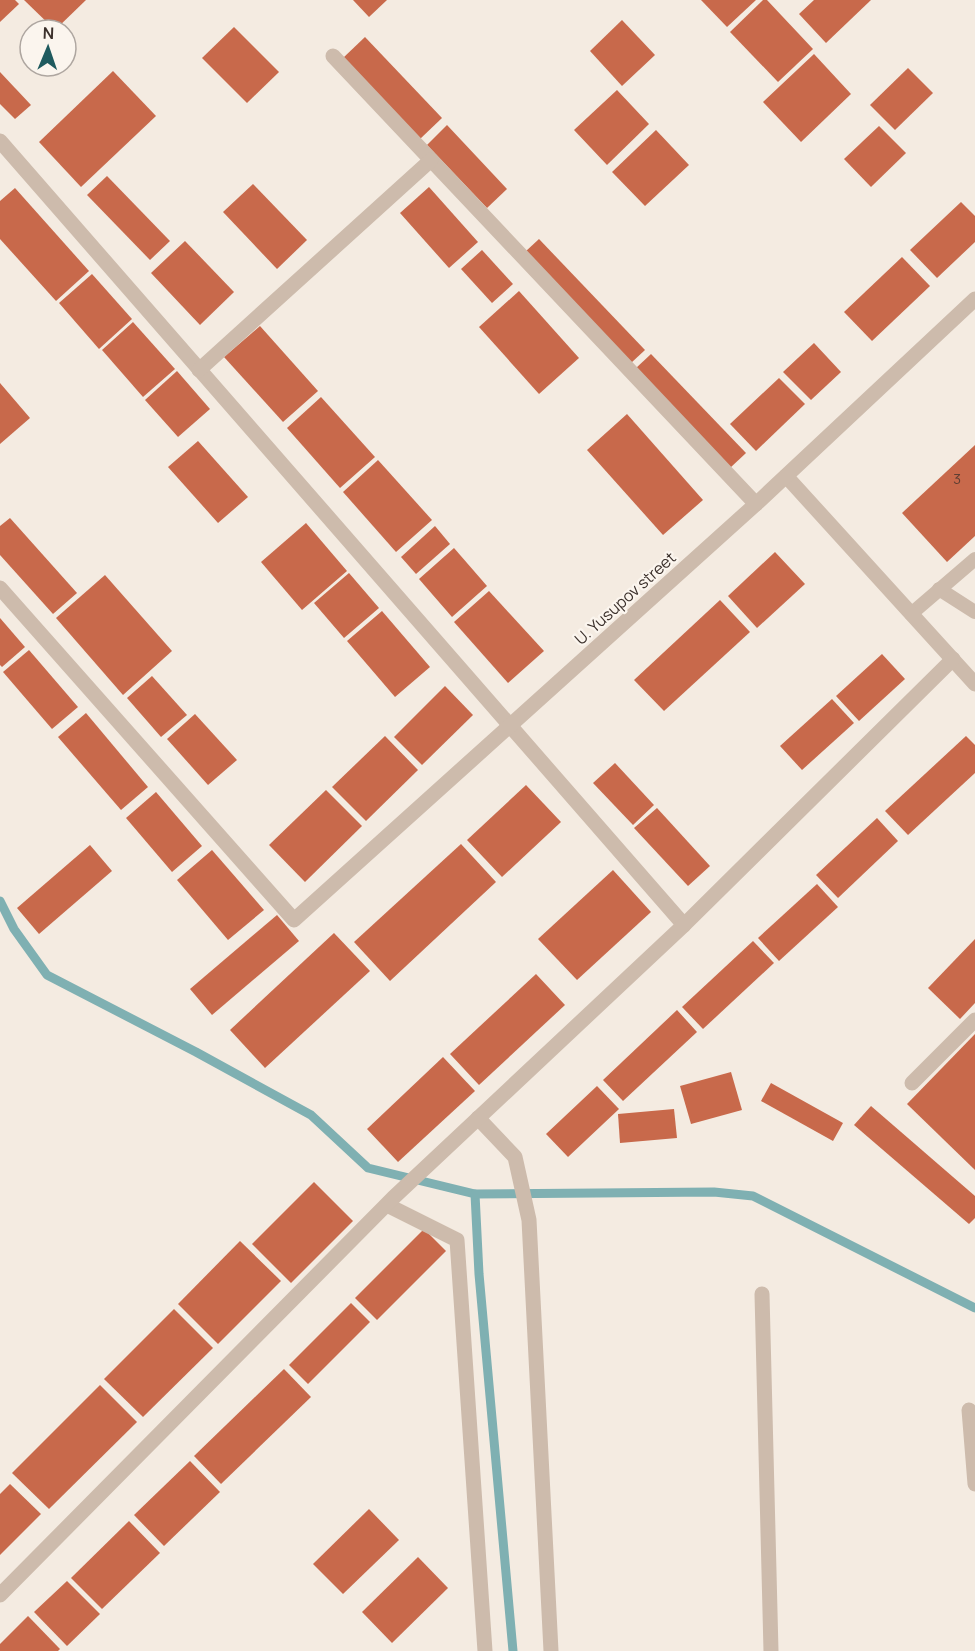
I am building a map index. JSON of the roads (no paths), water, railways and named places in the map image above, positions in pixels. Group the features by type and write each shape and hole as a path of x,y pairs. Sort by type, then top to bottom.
{"street":[{"path":"333,56 756,504"},
{"path":"0,141 684,925"},
{"path":"199,370 431,160"},
{"name":"U. Yusupov street","path":"0,588 294,920 756,504 975,299"},
{"path":"786,476 975,684"},
{"path":"0,1595 390,1201 684,925 953,659"},
{"path":"912,1083 975,1020"},
{"path":"478,1118 515,1157 529,1220 551,1651"},
{"path":"390,1201 457,1240 485,1651"},
{"path":"762,1294 771,1651"},
{"path":"969,1410 975,1484"}],"lane":[{"path":"911,614 975,559"},
{"path":"939,589 975,612"}],"waterway":[{"path":"0,901 14,929 47,975 311,1115 368,1168 475,1194 479,1274 513,1651"},
{"path":"475,1194 714,1192 753,1196 975,1308"}]}
